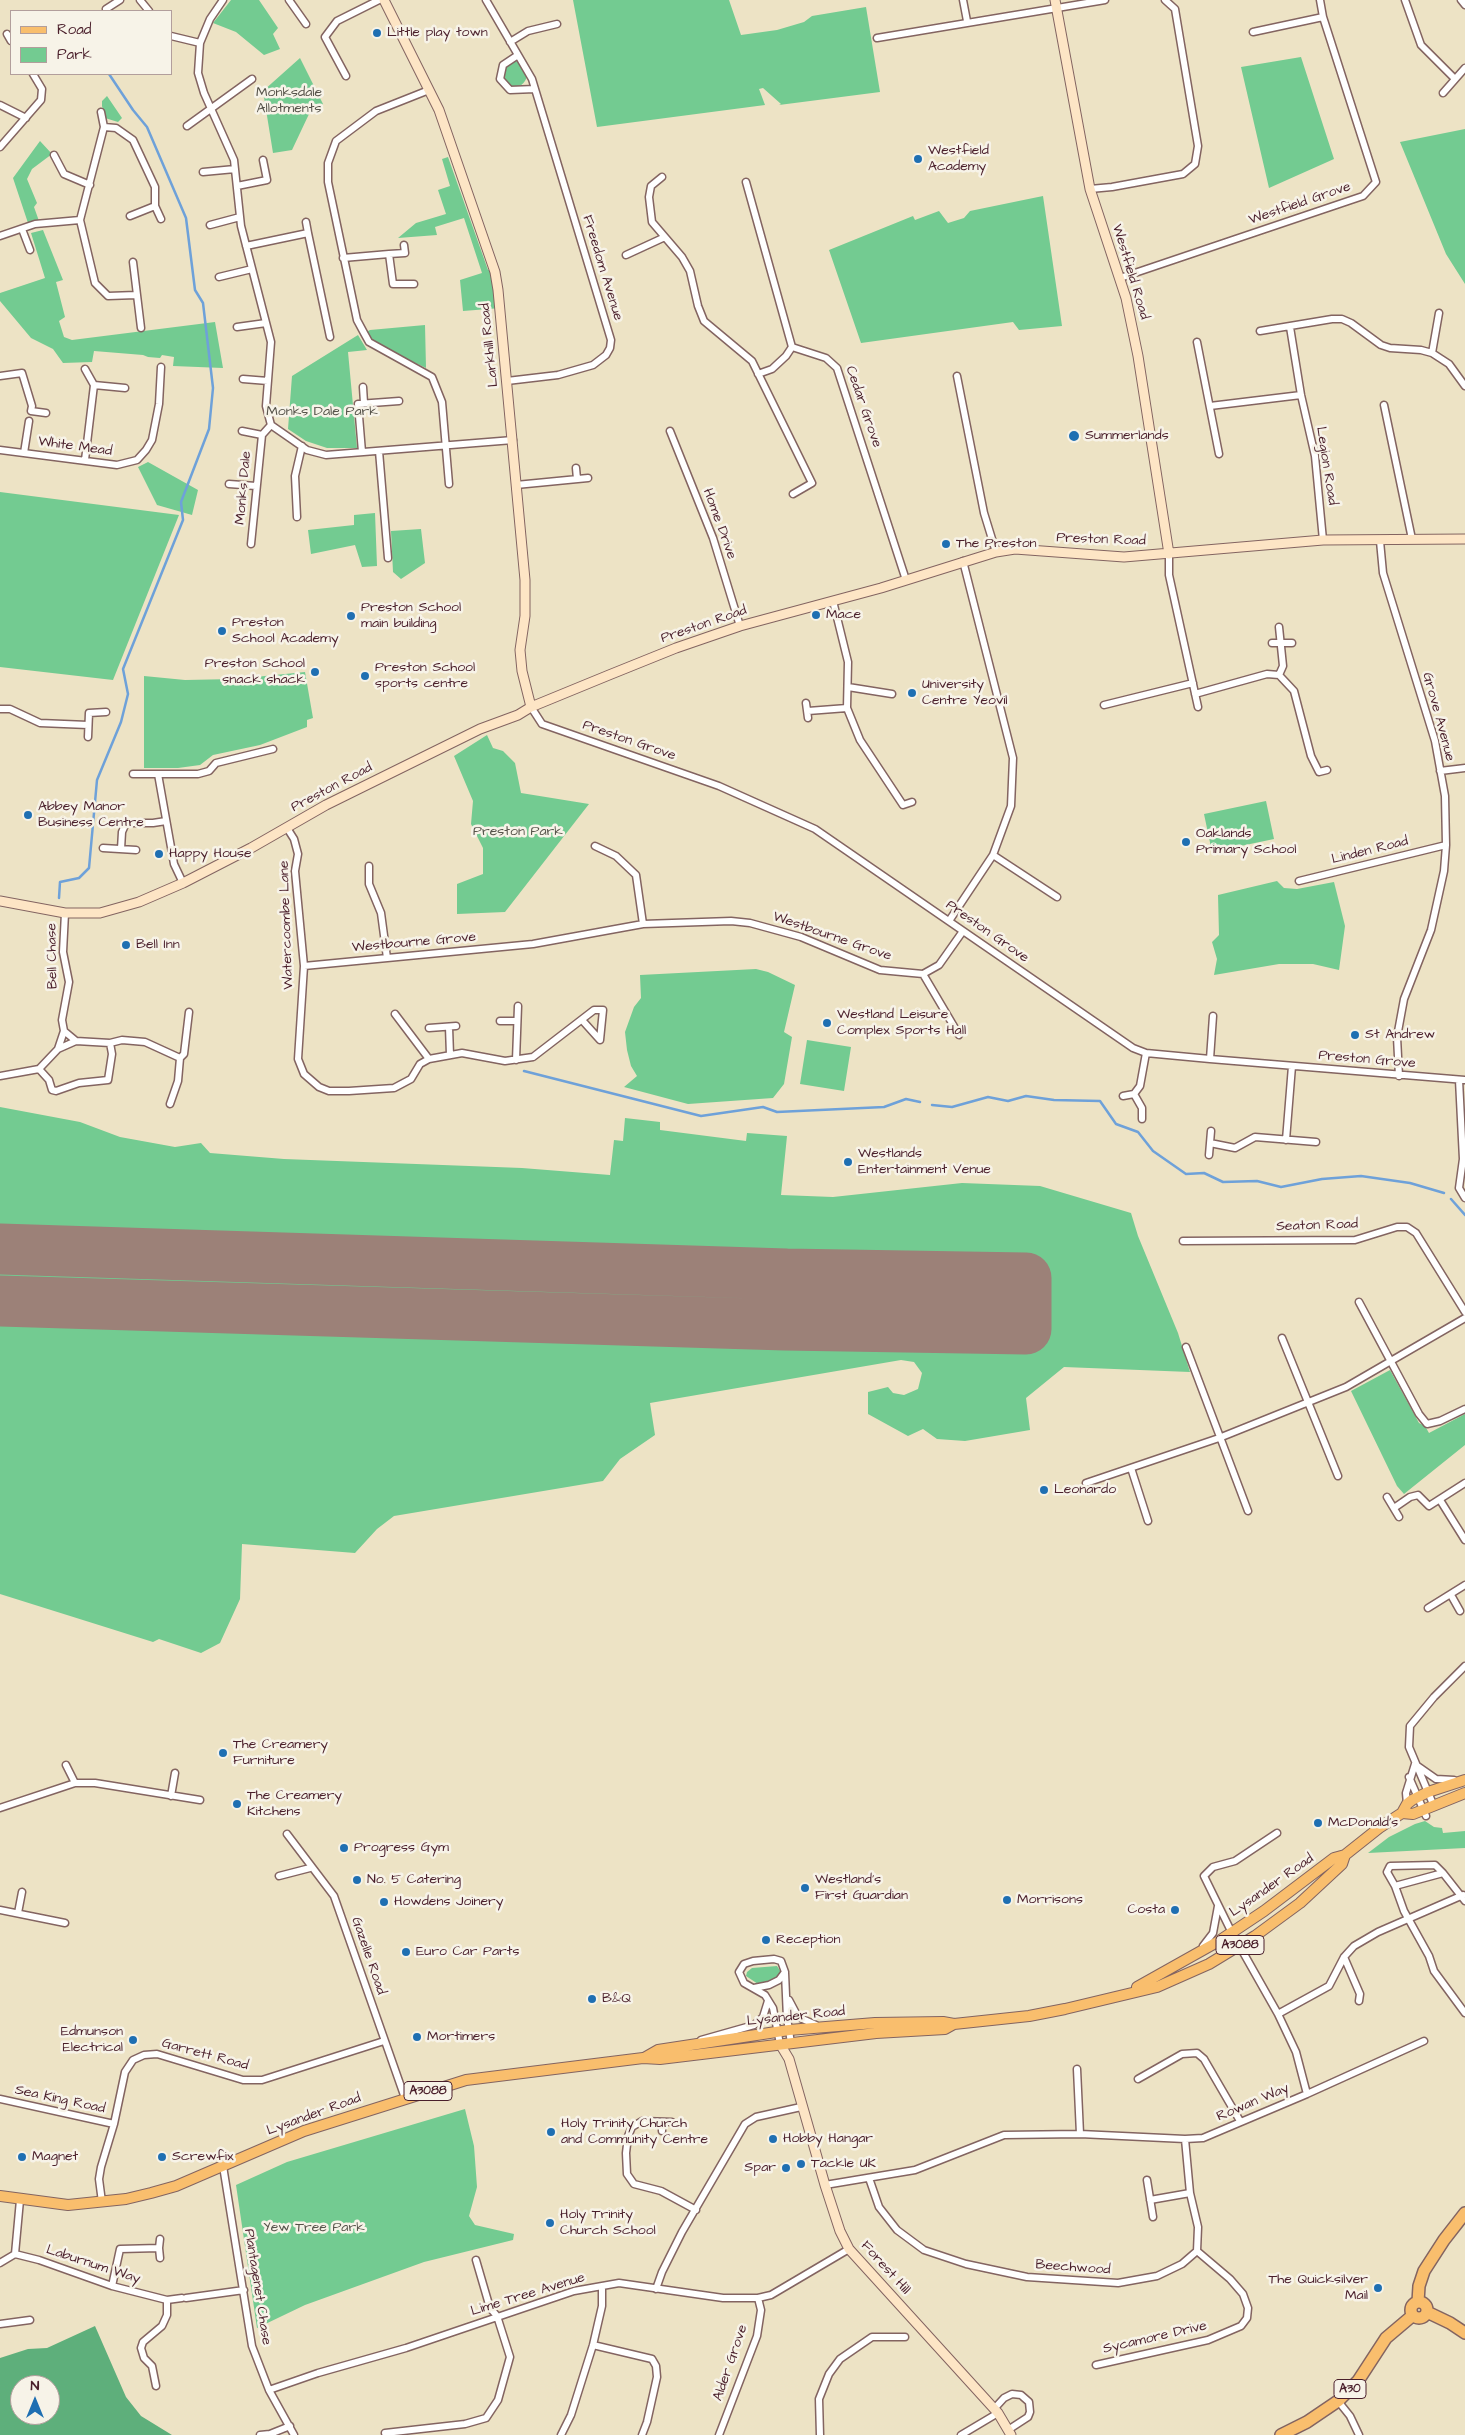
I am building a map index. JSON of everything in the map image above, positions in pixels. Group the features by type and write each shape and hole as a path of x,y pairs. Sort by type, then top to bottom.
{"highway":[{"path":"1418,2302 1419,2286 1424,2271 1465,2214"},
{"path":"1418,2302 1425,2304 1427,2312"},
{"path":"1418,2302 1411,2307 1412,2316 1422,2318 1427,2312"},
{"path":"1427,2312 1450,2323 1465,2334"},
{"name":"A30","path":"1281,2435 1307,2422 1338,2401 1358,2381 1386,2338 1412,2316"}],"main road":[{"name":"A3088","path":"1428,1792 1464,1780"},
{"name":"Lysander Road","path":"1111,1998 1146,1983 1264,1911 1334,1858 1345,1855 1418,1797 1428,1792"},
{"name":"A3088","path":"1433,1804 1465,1793"},
{"name":"Lysander Road","path":"1404,1809 1413,1814 1424,1812 1433,1804"},
{"name":"Lysander Road","path":"643,2058 658,2050 778,2031 885,2023 943,2022 954,2024 1029,2016 1157,1987 1209,1964 1300,1904 1342,1864 1345,1855"},
{"name":"Lysander Road","path":"0,2196 68,2205 102,2202 151,2193 223,2166 304,2131 466,2080 643,2058 660,2059 876,2033 945,2029 954,2024"}],"street":[{"path":"106,9 120,0"},
{"path":"142,3 151,0"},
{"path":"223,0 210,19 200,43 198,73 211,109 234,160 240,217 271,342 266,406 271,425 302,446 326,455 446,447 513,440"},
{"path":"290,0 306,24"},
{"path":"346,76 325,37 337,21 379,0"},
{"name":"Larkhill Road","path":"384,0 439,110 495,272 501,312 526,596 520,650 521,664 531,707"},
{"name":"Freedom Avenue","path":"486,0 532,78 611,340 610,348 606,355 593,365 558,375 507,381"},
{"path":"963,0 967,22"},
{"path":"877,38 1056,4 1105,0"},
{"path":"1090,189 1112,187 1183,174 1195,164 1198,146 1175,10 1165,0"},
{"name":"Westfield Grove","path":"1120,278 1363,196 1376,182 1323,17 1320,0"},
{"path":"1405,0 1420,45 1455,79"},
{"path":"1461,0 1465,6"},
{"name":"Westfield Road","path":"1056,4 1090,189 1126,298 1138,356 1169,554"},
{"path":"1253,32 1323,17"},
{"path":"510,42 528,31 556,24"},
{"path":"7,34 10,39"},
{"path":"172,36 200,43"},
{"path":"518,55 503,65 500,78 510,90 535,89"},
{"path":"1443,93 1465,68"},
{"path":"0,147 41,100 42,89 34,75"},
{"path":"187,126 252,79"},
{"path":"430,90 376,111 336,141 328,163 328,182 358,320 370,342 432,377 442,402 449,484"},
{"path":"0,105 26,118"},
{"path":"101,112 104,127 80,220 95,284 108,296 136,295"},
{"path":"104,127 116,128 133,140 155,188 155,206 161,219"},
{"path":"54,155 64,174 90,186"},
{"path":"237,186 267,180 263,160"},
{"path":"203,172 235,169"},
{"path":"662,176 651,186 648,197 652,222 682,257 690,271 698,306 704,321 752,361 812,484 793,494"},
{"path":"746,182 792,347 786,356 772,369 758,374"},
{"path":"130,216 155,206"},
{"path":"210,225 240,217"},
{"path":"0,236 35,224 80,220"},
{"path":"306,222 330,337"},
{"path":"22,229 30,250"},
{"path":"246,246 308,233"},
{"path":"626,255 665,237"},
{"path":"343,258 405,254 404,245"},
{"path":"389,254 393,284 414,284"},
{"path":"133,262 140,328"},
{"path":"220,277 252,269"},
{"path":"1432,353 1439,313"},
{"path":"1260,332 1332,319 1342,320 1351,323 1380,345 1432,353 1449,364 1465,386"},
{"path":"237,327 266,323"},
{"name":"Legion Road","path":"1290,327 1301,395 1315,456 1324,540"},
{"path":"1197,342 1219,454"},
{"name":"Cedar Grove","path":"792,347 826,358 837,368 906,580"},
{"name":"White Mead","path":"0,450 117,465 128,464 137,460 152,440 159,404 162,367"},
{"path":"85,369 94,385 85,460"},
{"path":"0,373 22,373 32,406 24,453"},
{"path":"957,376 984,513 996,552"},
{"path":"243,379 268,381"},
{"path":"94,385 125,388"},
{"path":"363,387 364,403"},
{"path":"1210,406 1301,395"},
{"path":"362,452 358,404 399,401"},
{"path":"1384,405 1412,539"},
{"path":"30,416 46,413"},
{"name":"Monks Dale","path":"251,544 262,435 271,425"},
{"name":"Monks Dale","path":"242,431 262,435"},
{"name":"Home Drive","path":"670,431 713,538 740,626"},
{"path":"297,517 295,476 302,446"},
{"path":"379,451 388,558"},
{"path":"576,468 577,479"},
{"path":"516,485 588,478"},
{"path":"229,484 256,486"},
{"name":"Preston Road","path":"0,902 66,913 100,913 139,902 183,883 288,828 326,805 480,729 518,715 531,707 676,648 740,626 906,580 996,552 1015,549 1124,557 1324,540 1465,539"},
{"name":"Grove Avenue","path":"1380,541 1383,573 1435,741 1444,796 1446,845 1444,871 1431,930 1404,999 1397,1037 1399,1076"},
{"path":"1169,554 1169,575 1198,707"},
{"path":"949,921 993,856 1011,806 1013,758 963,561"},
{"path":"833,601 848,662 847,708 860,740 903,805"},
{"path":"1279,627 1283,666 1279,675"},
{"path":"1272,643 1292,643"},
{"path":"1195,694 1267,674 1279,675 1294,691 1311,756 1319,772"},
{"path":"1104,705 1193,683"},
{"path":"848,687 892,694"},
{"path":"806,703 808,715 847,708"},
{"name":"Preston Grove","path":"531,707 542,724 719,786 815,829 1133,1048 1146,1052 1210,1059 1462,1080"},
{"path":"0,709 10,709 40,723 88,725"},
{"path":"88,737 88,712 106,712"},
{"path":"134,774 209,772 216,763 273,749"},
{"path":"1440,771 1465,768"},
{"path":"1312,778 1319,772 1327,770"},
{"path":"158,774 174,864 183,883"},
{"path":"896,810 912,802"},
{"path":"121,849 122,832 126,822 153,823 166,820"},
{"name":"Watercoombe Lane","path":"288,828 294,839 298,854 295,871 304,966 298,1059 300,1066 310,1081 329,1091 394,1088 411,1079 420,1064 429,1059"},
{"name":"Linden Road","path":"1300,881 1446,845"},
{"path":"594,846 616,856 636,875 643,924"},
{"path":"103,848 136,850"},
{"path":"993,856 1057,897"},
{"path":"369,866 369,884 380,912 387,958"},
{"name":"Bell Chase","path":"39,1069 58,1049 64,1031 62,1020 69,982 63,952 66,913"},
{"name":"Westbourne Grove","path":"304,966 533,944 643,924 731,921 750,923 801,937 880,970 923,974"},
{"path":"959,1035 923,974 939,965 963,931"},
{"path":"516,1060 518,1006"},
{"path":"395,1014 429,1059 462,1053 505,1060 533,1057 594,1010 603,1010 600,1040 582,1020"},
{"path":"170,1104 178,1081 180,1058 184,1054 188,1012"},
{"path":"1210,1059 1213,1016"},
{"path":"500,1021 517,1021"},
{"path":"429,1028 452,1027 450,1055"},
{"path":"64,1031 76,1041"},
{"path":"58,1049 76,1041 110,1044 122,1040 145,1042 180,1058"},
{"path":"0,1076 39,1069 49,1080 52,1090 56,1091 79,1083 108,1080 112,1054 110,1044"},
{"path":"1124,1096 1134,1094 1140,1086 1146,1052"},
{"path":"1286,1140 1292,1066"},
{"path":"1462,1080 1463,1159 1459,1188 1465,1198"},
{"path":"1134,1094 1142,1108 1142,1119"},
{"path":"1209,1155 1211,1131"},
{"path":"1210,1143 1235,1148 1255,1137 1316,1142"},
{"name":"Seaton Road","path":"1183,1240 1356,1240 1397,1227 1407,1227 1416,1233 1465,1312"},
{"path":"1359,1302 1418,1414 1427,1424 1440,1421 1465,1409"},
{"path":"1086,1484 1219,1438 1308,1404 1346,1387 1391,1363 1465,1318"},
{"path":"1282,1338 1338,1476"},
{"path":"1186,1347 1248,1511"},
{"path":"1131,1468 1148,1521"},
{"path":"1394,1508 1414,1496 1422,1496 1429,1506 1465,1482"},
{"path":"1387,1497 1399,1516"},
{"path":"1440,1500 1464,1535"},
{"path":"1428,1608 1465,1585"},
{"path":"1451,1595 1460,1611"},
{"path":"1433,1804 1409,1747 1410,1726 1434,1697 1465,1666"},
{"path":"1404,1809 1406,1793 1415,1764"},
{"path":"1415,1764 1436,1778 1464,1780"},
{"path":"66,1765 75,1783"},
{"path":"172,1796 175,1773"},
{"path":"1410,1777 1424,1812"},
{"path":"0,1808 75,1783 94,1783 200,1800"},
{"path":"1277,1833 1235,1861 1213,1867 1204,1876 1231,1931 1278,2014 1296,2052 1307,2094"},
{"name":"Gazelle Road","path":"287,1834 310,1868 334,1896 405,2098"},
{"path":"1278,2014 1329,1986 1344,1958 1354,1946 1378,1932 1408,1920 1464,1897 1435,1865 1390,1866 1387,1872 1395,1886 1408,1920 1434,1971 1465,2014"},
{"path":"279,1876 310,1868"},
{"path":"1395,1886 1442,1873"},
{"path":"18,1913 22,1892"},
{"path":"1197,1953 1212,1938 1218,1905"},
{"path":"0,1910 65,1923"},
{"path":"1344,1958 1360,1994 1359,2001"},
{"path":"780,2044 776,2015 768,2000 754,1988 744,1983 739,1975 742,1966 748,1962 781,1961 785,1972 786,2018 791,2043"},
{"path":"754,1988 774,1982 785,1972"},
{"path":"787,1996 791,2007 798,2017 807,2023 825,2027"},
{"path":"685,2045 754,2025 761,2020 766,2012 768,2000"},
{"name":"Garrett Road","path":"102,2202 99,2179 114,2124 125,2072 133,2060 144,2055 157,2054 243,2080 262,2080 384,2041"},
{"name":"Rowan Way","path":"825,2185 915,2170 1004,2135 1080,2134 1185,2139 1203,2138 1307,2094 1424,2041"},
{"name":"Forest Hill","path":"789,2059 791,2043"},
{"name":"Forest Hill","path":"780,2044 789,2059 801,2108 825,2185 840,2231 849,2249 996,2411 1009,2432 1028,2417 1030,2412 1029,2402 1022,2395 1012,2394 1004,2398 996,2411"},
{"path":"1138,2079 1182,2054 1197,2053 1204,2058 1240,2121"},
{"path":"1077,2069 1080,2134"},
{"name":"Sea King Road","path":"0,2099 114,2124"},
{"path":"656,2288 662,2272 745,2124 756,2116 801,2108"},
{"path":"672,2122 642,2122 632,2127 628,2136 626,2153 629,2179 639,2187 660,2191 696,2210"},
{"path":"662,2122 662,2131"},
{"path":"1185,2139 1190,2193 1198,2227 1197,2251"},
{"name":"Plantagenet Chase","path":"223,2166 252,2346 269,2390 294,2435"},
{"name":"Beechwood","path":"869,2178 878,2207 897,2230 924,2250 966,2264 1027,2277 1118,2283 1157,2276 1182,2264 1197,2251"},
{"path":"1147,2180 1153,2218"},
{"path":"1150,2200 1190,2193"},
{"path":"0,2263 15,2254 20,2200"},
{"path":"160,2239 160,2258"},
{"path":"112,2286 120,2250 159,2248"},
{"name":"Lime Tree Avenue","path":"269,2390 318,2373 406,2348 574,2291 619,2283 723,2298 758,2298 771,2294 849,2249"},
{"name":"Sycamore Drive","path":"1096,2365 1208,2340 1241,2326 1247,2318 1248,2308 1243,2294 1230,2279 1197,2251"},
{"name":"Laburnum Way","path":"15,2254 40,2260 112,2286 167,2300 244,2290"},
{"path":"385,2433 465,2424 486,2418 498,2400 510,2357 497,2316 490,2308 476,2260"},
{"path":"562,2435 571,2415 593,2345 602,2306 602,2286"},
{"name":"Alder Grove","path":"719,2435 757,2336 761,2310 758,2298"},
{"path":"156,2386 152,2366 144,2358 141,2348 143,2342 162,2326 167,2315 167,2300"},
{"path":"0,2324 30,2320"},
{"path":"820,2435 819,2400 830,2374 840,2359 872,2337 905,2337"},
{"path":"593,2345 652,2360 656,2366 657,2377 648,2422 642,2435"},
{"path":"1338,2401 1350,2416 1359,2435"},
{"path":"960,2435 996,2411"},
{"path":"260,2435 270,2434 290,2426"}],"green space":[{"path":"231,0 259,0 278,28 273,34 280,49 264,55 236,32 213,23"},
{"path":"573,0 729,0 741,35 777,30 804,22 812,16 866,7 880,92 779,105 781,104 763,88 759,89 765,105 597,127"},
{"path":"1301,57 1334,159 1269,188 1241,67"},
{"name":"Monksdale Allotments","path":"300,58 323,104 309,114 292,150 273,153 263,91"},
{"path":"514,61 523,65 527,74 523,83 514,87 505,83 501,74 505,65"},
{"path":"107,96 122,118 118,122 105,118 102,101"},
{"path":"1465,129 1465,284 1446,254 1400,142"},
{"path":"40,141 52,154 32,169 27,179 37,203 34,207 39,221 28,223 13,178"},
{"path":"448,157 488,270 493,269 501,308 463,311 460,280 482,273 464,218 435,227 437,235 398,238 416,223 446,214 438,190 450,186 442,159"},
{"path":"1043,196 1062,326 1019,330 1013,322 861,343 829,250 913,216 915,220 939,211 948,223 964,218 970,211"},
{"path":"43,230 63,280 56,282 65,317 59,321 64,337 72,340 215,322 223,368 173,366 174,357 162,355 160,358 94,351 92,362 63,363 53,349 31,338 0,301 0,293 45,278 31,233"},
{"path":"425,325 426,368 371,342 364,333 370,330"},
{"name":"Monks Dale Park","path":"358,335 367,350 348,352 357,448 327,448 306,441 288,429 292,376"},
{"path":"148,462 198,490 192,515 157,505 138,467"},
{"path":"0,492 179,515 113,680 0,667"},
{"path":"375,513 377,566 362,567 355,545 311,554 308,530 354,525 354,515"},
{"path":"421,529 425,563 401,579 393,572 391,531"},
{"path":"305,672 313,718 307,720 307,727 260,745 213,755 200,765 178,768 144,768 144,676 185,680 235,679"},
{"name":"Preston Park","path":"487,735 493,748 503,751 515,763 521,793 589,804 505,912 457,914 457,884 483,874 483,848 471,824 473,801 454,756"},
{"path":"1266,801 1274,839 1212,852 1204,814"},
{"path":"1277,881 1284,888 1297,889 1334,882 1345,926 1339,970 1313,964 1279,964 1214,975 1217,959 1212,942 1219,935 1218,895"},
{"path":"756,969 768,972 795,985 784,1032 792,1037 784,1084 773,1098 688,1104 624,1087 637,1076 631,1066 625,1032 634,1007 641,998 640,975"},
{"path":"807,1040 851,1047 844,1091 800,1084"},
{"path":"0,1107 80,1122 120,1137 175,1147 201,1143 210,1153 284,1159 522,1168 610,1175 614,1140 623,1141 625,1118 660,1122 660,1130 746,1141 747,1133 787,1136 781,1195 833,1197 962,1183 1040,1186 1131,1213 1138,1236 1178,1333 1190,1372 1064,1367 1026,1398 1030,1430 965,1441 937,1439 923,1429 908,1436 868,1414 868,1392 888,1387 893,1393 904,1395 918,1389 922,1373 914,1362 901,1360 650,1403 655,1435 620,1459 603,1481 394,1516 377,1529 355,1553 242,1544 240,1599 220,1643 201,1653 159,1639 153,1642 0,1594"},
{"path":"1390,1370 1419,1423 1425,1426 1429,1433 1465,1414 1465,1445 1404,1494 1397,1486 1351,1391"},
{"path":"1425,1821 1434,1827 1442,1828 1443,1833 1465,1831 1465,1848 1368,1853 1389,1837"},
{"path":"777,1966 781,1972 774,1980 768,1983 758,1984 746,1976 747,1972 752,1968"},
{"name":"Yew Tree Park","path":"465,2109 474,2146 477,2187 469,2216 475,2225 514,2234 513,2240 424,2262 305,2305 257,2328 236,2185 287,2162"},
{"path":"95,2326 126,2397 141,2416 172,2435 0,2435 0,2358 28,2349 47,2348"}],"waterway":[{"path":"59,898 60,882 79,878 89,868 97,780 121,722 128,694 123,669 183,520 181,502 209,429 213,388 203,303 195,290 186,218 147,127 110,75"},
{"path":"524,1071 701,1116 763,1107 777,1112 884,1107 906,1099 920,1102"},
{"path":"932,1105 952,1107 988,1097 1008,1101 1026,1096 1054,1100 1100,1101 1116,1124 1138,1132 1153,1151 1186,1174 1204,1173 1223,1182 1257,1181 1281,1187 1322,1179 1361,1176 1410,1183 1444,1193"},
{"path":"1451,1199 1465,1215"}],"runway":[{"path":"0,1249 786,1274 785,1325 0,1301"},
{"path":"786,1274 1026,1278 1026,1329 785,1325 786,1274"}],"place":[{"name":"Little play town","path":"377,33"},
{"name":"Westfield Academy","path":"918,159"},
{"name":"Summerlands","path":"1074,436"},
{"name":"The Preston","path":"946,544"},
{"name":"Mace","path":"816,615"},
{"name":"Preston School main building","path":"351,616"},
{"name":"Preston School Academy","path":"222,631"},
{"name":"Preston School snack shack","path":"315,672"},
{"name":"Preston School sports centre","path":"365,676"},
{"name":"University Centre Yeovil","path":"912,693"},
{"name":"Abbey Manor Business Centre","path":"28,815"},
{"name":"Oaklands Primary School","path":"1186,842"},
{"name":"Happy House","path":"159,854"},
{"name":"Bell Inn","path":"126,945"},
{"name":"Westland Leisure Complex Sports Hall","path":"827,1023"},
{"name":"St Andrew","path":"1355,1035"},
{"name":"Westlands Entertainment Venue","path":"848,1162"},
{"name":"Leonardo","path":"1044,1490"},
{"name":"The Creamery Furniture","path":"223,1753"},
{"name":"The Creamery Kitchens","path":"237,1804"},
{"name":"McDonald's","path":"1318,1823"},
{"name":"Progress Gym","path":"344,1848"},
{"name":"No. 5 Catering","path":"357,1880"},
{"name":"Westland's First Guardian","path":"805,1888"},
{"name":"Morrisons","path":"1007,1900"},
{"name":"Howdens Joinery","path":"384,1902"},
{"name":"Costa","path":"1175,1910"},
{"name":"Reception","path":"766,1940"},
{"name":"Euro Car Parts","path":"406,1952"},
{"name":"B&Q","path":"592,1999"},
{"name":"Mortimers","path":"417,2037"},
{"name":"Edmunson Electrical","path":"133,2040"},
{"name":"Holy Trinity Church and Community Centre","path":"551,2132"},
{"name":"Hobby Hangar","path":"773,2139"},
{"name":"Magnet","path":"22,2157"},
{"name":"Screwfix","path":"162,2157"},
{"name":"Tackle UK","path":"801,2164"},
{"name":"Spar","path":"786,2168"},
{"name":"Holy Trinity Church School","path":"550,2223"},
{"name":"The Quicksilver Mail","path":"1378,2288"}]}
